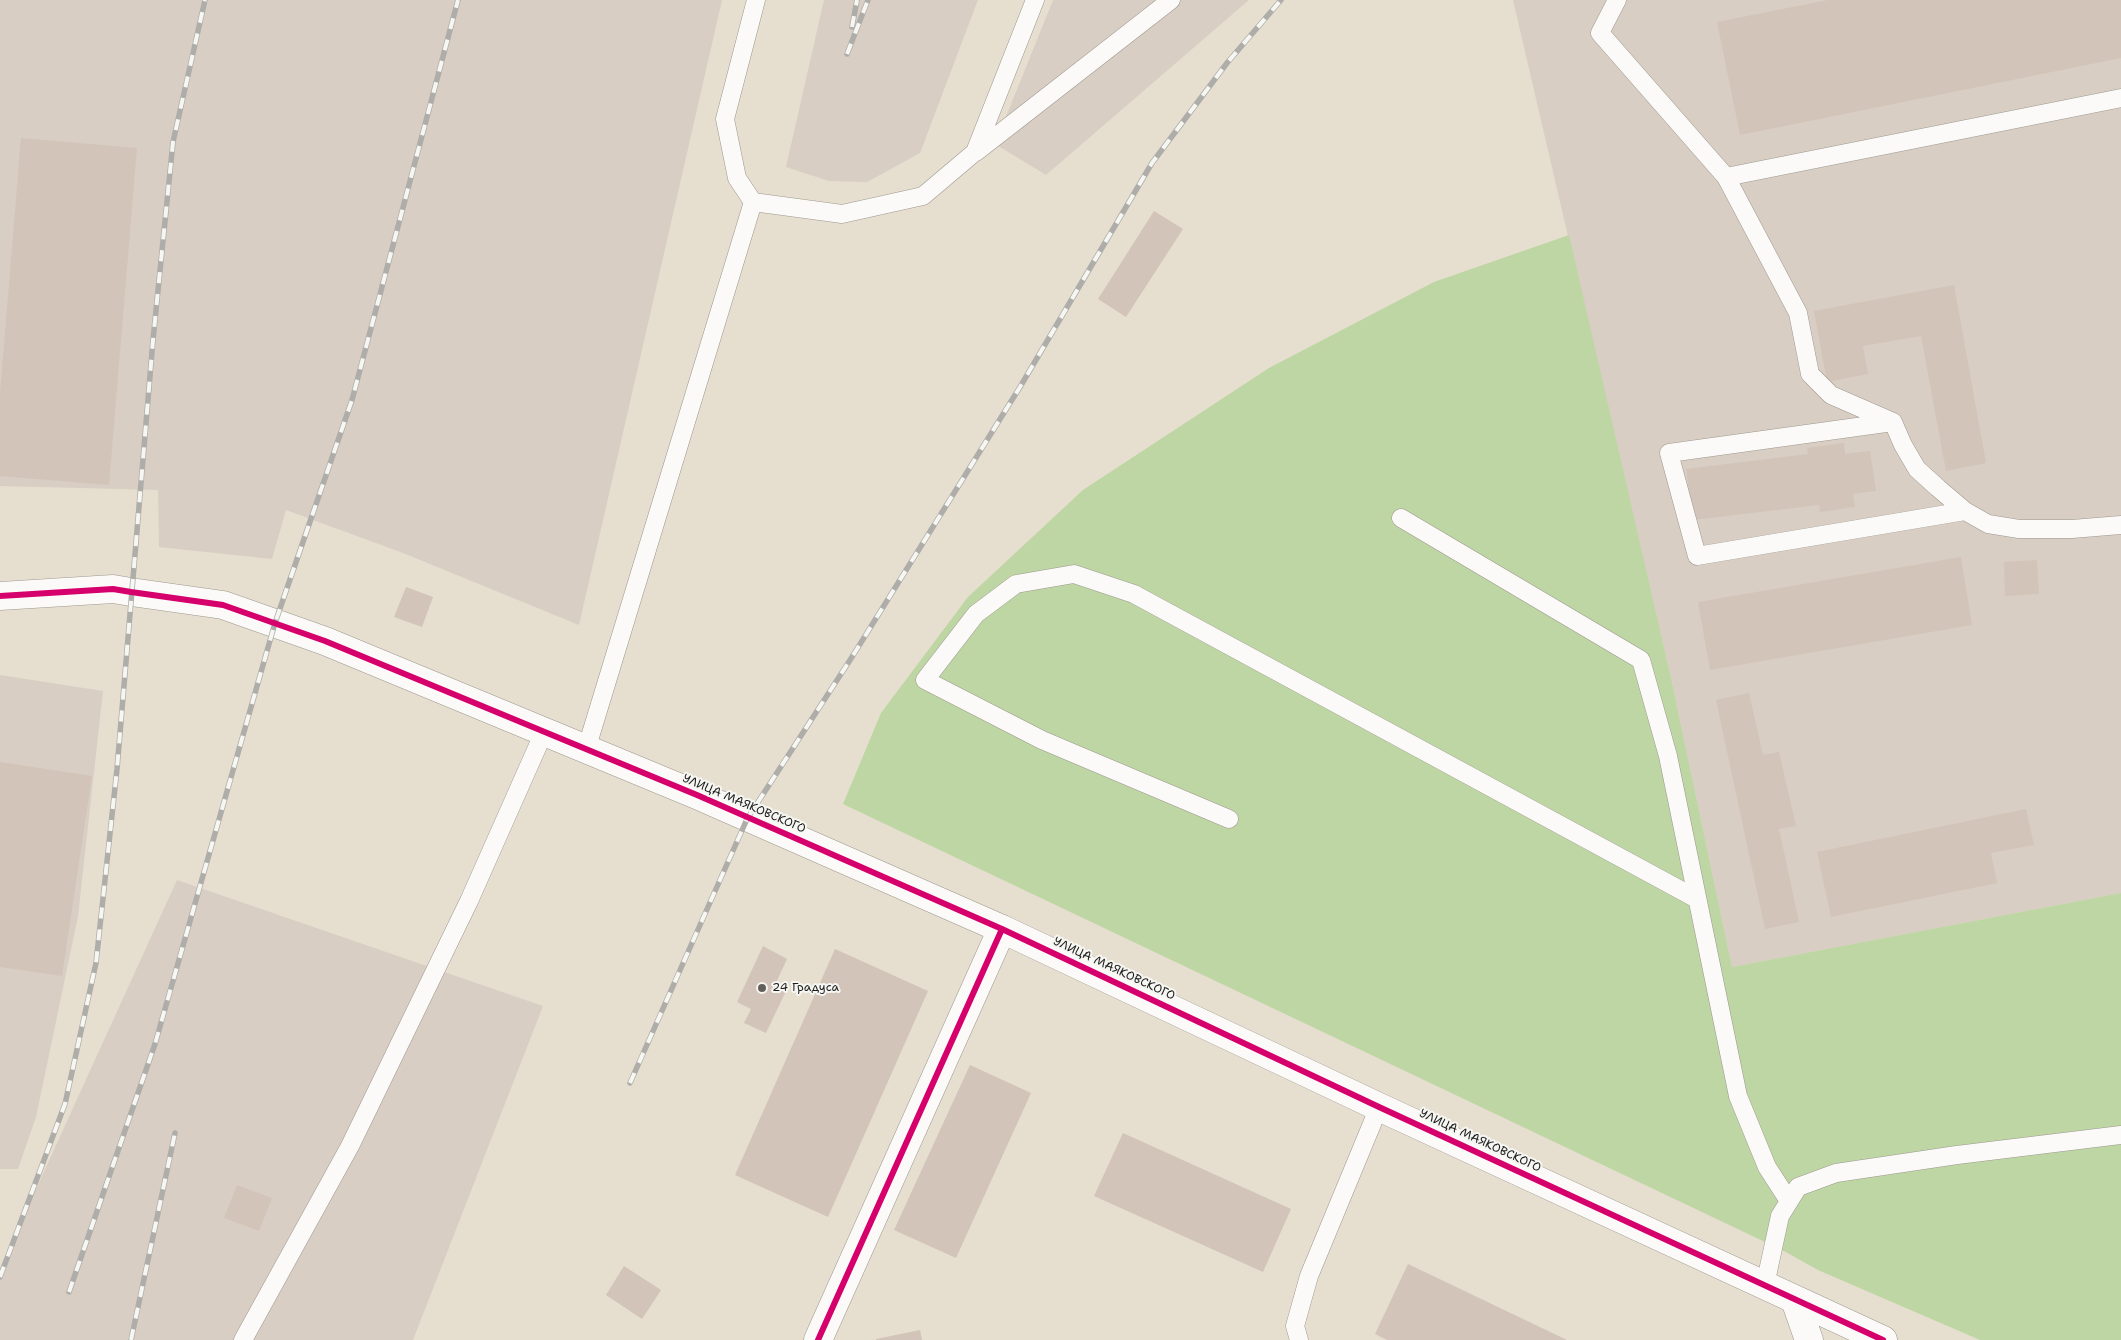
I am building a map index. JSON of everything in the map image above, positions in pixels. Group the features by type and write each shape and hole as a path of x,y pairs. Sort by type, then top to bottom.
{"street":[{"name":"УЛИЦА МАЯКОВСКОГО","path":"0,596 113,589 223,605 325,641 697,795 747,819 841,857 1002,929 1379,1107 1883,1340"},
{"path":"818,1340 1002,929"},
{"path":"1795,1300 1809,1340"}],"lane":[{"path":"756,0 725,119 737,178 753,202 842,214 923,196 975,152 1171,0"},
{"path":"975,152 1035,0"},
{"path":"1616,0 1600,33 1726,177 1798,313 1810,374 1831,394 1894,422 1903,445 1917,468 1965,511 1988,524 2018,529 2072,529 2121,525"},
{"path":"1726,177 2121,98"},
{"path":"586,750 753,202"},
{"path":"1894,422 1669,454 1697,556 1965,511"},
{"path":"1402,518 1641,660 1668,756 1738,1096 1767,1166 1789,1201"},
{"path":"1229,819 1042,740 925,680 976,614 1016,584 1074,574 1134,594 1698,899"},
{"path":"243,1340 350,1146 469,901 544,732"},
{"path":"1299,1340 1295,1326 1310,1276 1379,1107"},
{"path":"1765,1285 1780,1216 1798,1187 1836,1173 1957,1155 2121,1135"}],"shaded area":[{"path":"0,0 722,0 579,625 403,553 286,510 272,559 159,547 158,490 0,486"},
{"path":"824,0 978,0 920,153 867,182 829,181 786,167"},
{"path":"1053,0 1249,0 1046,175 995,144"},
{"path":"1513,0 2121,0 2121,893 1732,967 1671,678"},
{"path":"0,675 103,691 78,916 36,1117 18,1169 0,1169"},
{"path":"177,880 543,1006 413,1340 0,1340 0,1268"}],"green space":[{"path":"1569,235 1671,678 1732,967 2121,893 2121,1340 1980,1340 1818,1270 1784,1251 843,804 881,713 968,597 1083,490 1269,368 1434,282"}],"building":[{"path":"1828,0 2121,0 2121,58 1740,135 1717,22"},
{"path":"21,138 137,148 109,485 0,476 0,393"},
{"path":"1154,211 1183,229 1126,317 1098,299"},
{"path":"1954,285 1986,463 1946,471 1921,336 1863,346 1868,374 1827,382 1814,311"},
{"path":"1844,443 1845,454 1870,451 1876,491 1853,494 1855,507 1820,512 1819,505 1693,520 1686,469 1808,454 1807,448"},
{"path":"1961,557 1972,625 1710,670 1698,602"},
{"path":"2037,560 2039,594 2005,596 2004,562"},
{"path":"406,587 433,597 422,627 394,617"},
{"path":"1749,693 1763,755 1779,752 1796,826 1779,829 1799,922 1765,929 1716,700"},
{"path":"0,762 92,776 62,976 0,967"},
{"path":"2026,809 2034,845 1991,853 1997,883 1831,917 1817,852"},
{"name":"24 Градуса","path":"763,946 787,959 775,985 786,991 766,1033 744,1023 751,1009 737,1002"},
{"path":"835,949 928,991 828,1217 735,1175"},
{"path":"970,1065 1031,1093 956,1258 894,1230"},
{"path":"1123,1133 1291,1209 1263,1272 1094,1196"},
{"path":"237,1185 272,1198 259,1231 224,1218"},
{"path":"1408,1264 1567,1340 1387,1340 1375,1334"},
{"path":"624,1266 661,1290 642,1319 606,1295"},
{"path":"920,1330 922,1340 876,1340 876,1339"}],"railway":[{"path":"0,1277 65,1104 96,963 117,769 153,340 173,142 205,0"},
{"path":"69,1292 155,1044 275,623 352,400 458,0"},
{"path":"852,27 857,0"},
{"path":"847,54 868,0"},
{"path":"630,1083 747,819 852,657 1020,387 1152,163 1227,63 1281,0"},
{"path":"131,1340 175,1133"}],"cycle path":[{"path":"0,596 113,589 223,605 325,641 697,795 1002,929 1379,1107 1883,1340"},
{"path":"818,1340 1002,929"}],"place":[{"name":"24 Градуса","path":"762,988"}]}
